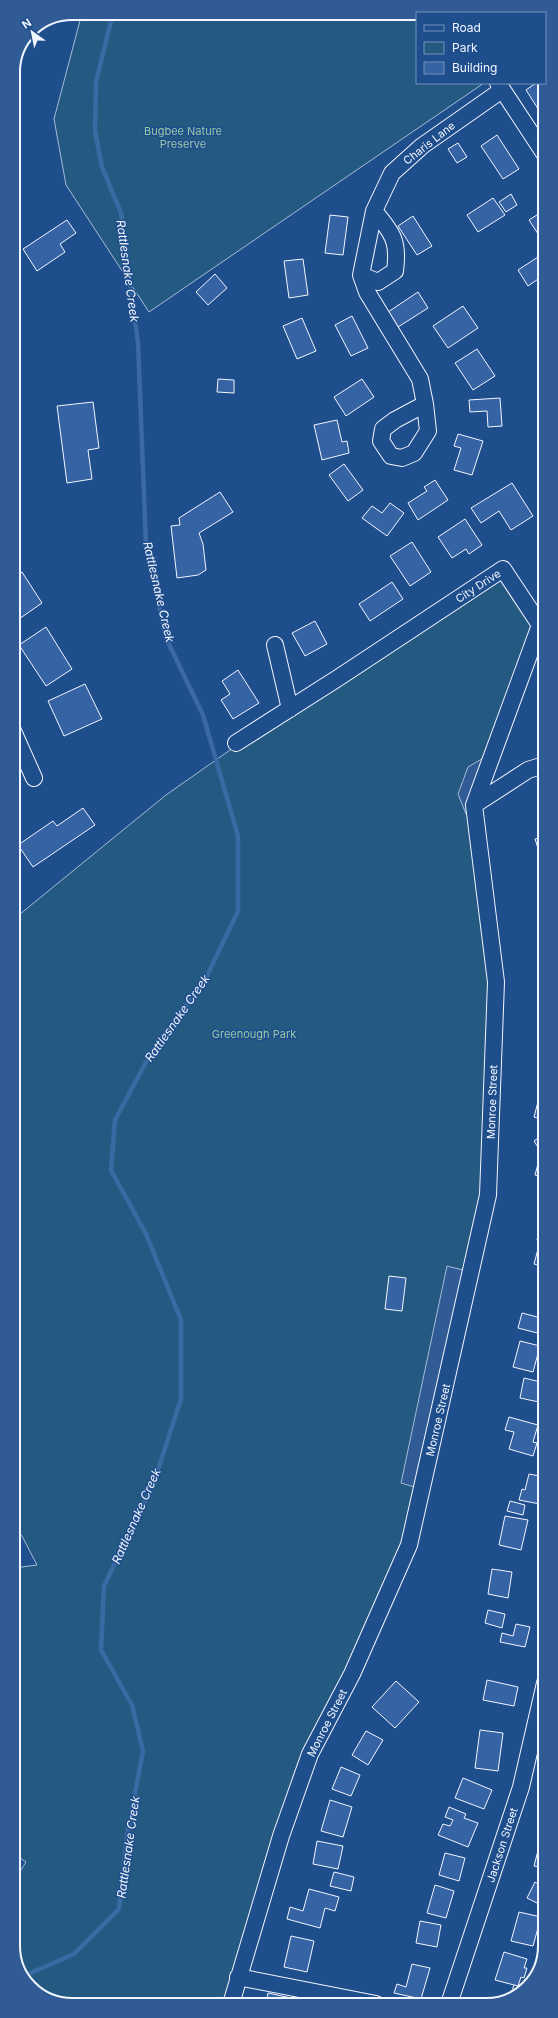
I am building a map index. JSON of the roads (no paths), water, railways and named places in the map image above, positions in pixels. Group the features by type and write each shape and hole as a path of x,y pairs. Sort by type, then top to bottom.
{"street":[{"path":"500,86 538,144"},
{"name":"Charis Lane","path":"361,275 374,211 392,173 422,146 500,86"},
{"path":"361,275 378,282 395,271 398,252 390,229 374,211"},
{"path":"361,275 367,292 420,379 425,404"},
{"name":"City Drive","path":"236,743 503,569 538,622"},
{"name":"City Drive","path":"474,805 538,630"},
{"path":"275,645 290,709"},
{"path":"20,747 34,778"},
{"path":"474,805 528,770 538,766"},
{"name":"Monroe Street","path":"233,1998 281,1836 310,1754 352,1674 409,1545 488,1195 496,982 474,805"},
{"name":"Jackson Street","path":"451,1998 521,1787 538,1713"},
{"path":"238,1977 345,1998"}],"waterway":[{"name":"Rattlesnake Creek","path":"28,1974 74,1954 119,1909 127,1836 143,1751 132,1705 101,1650 104,1586 153,1485 181,1399 181,1320 146,1234 111,1170 115,1120 152,1051 206,978 238,911 238,836 203,715 166,638 146,545 138,343 121,213 102,167 95,131 96,82 111,20"}],"park label":[{"name":"Bugbee Nature Preserve","path":"183,137"},
{"name":"Greenough Park","path":"254,1034"}]}
